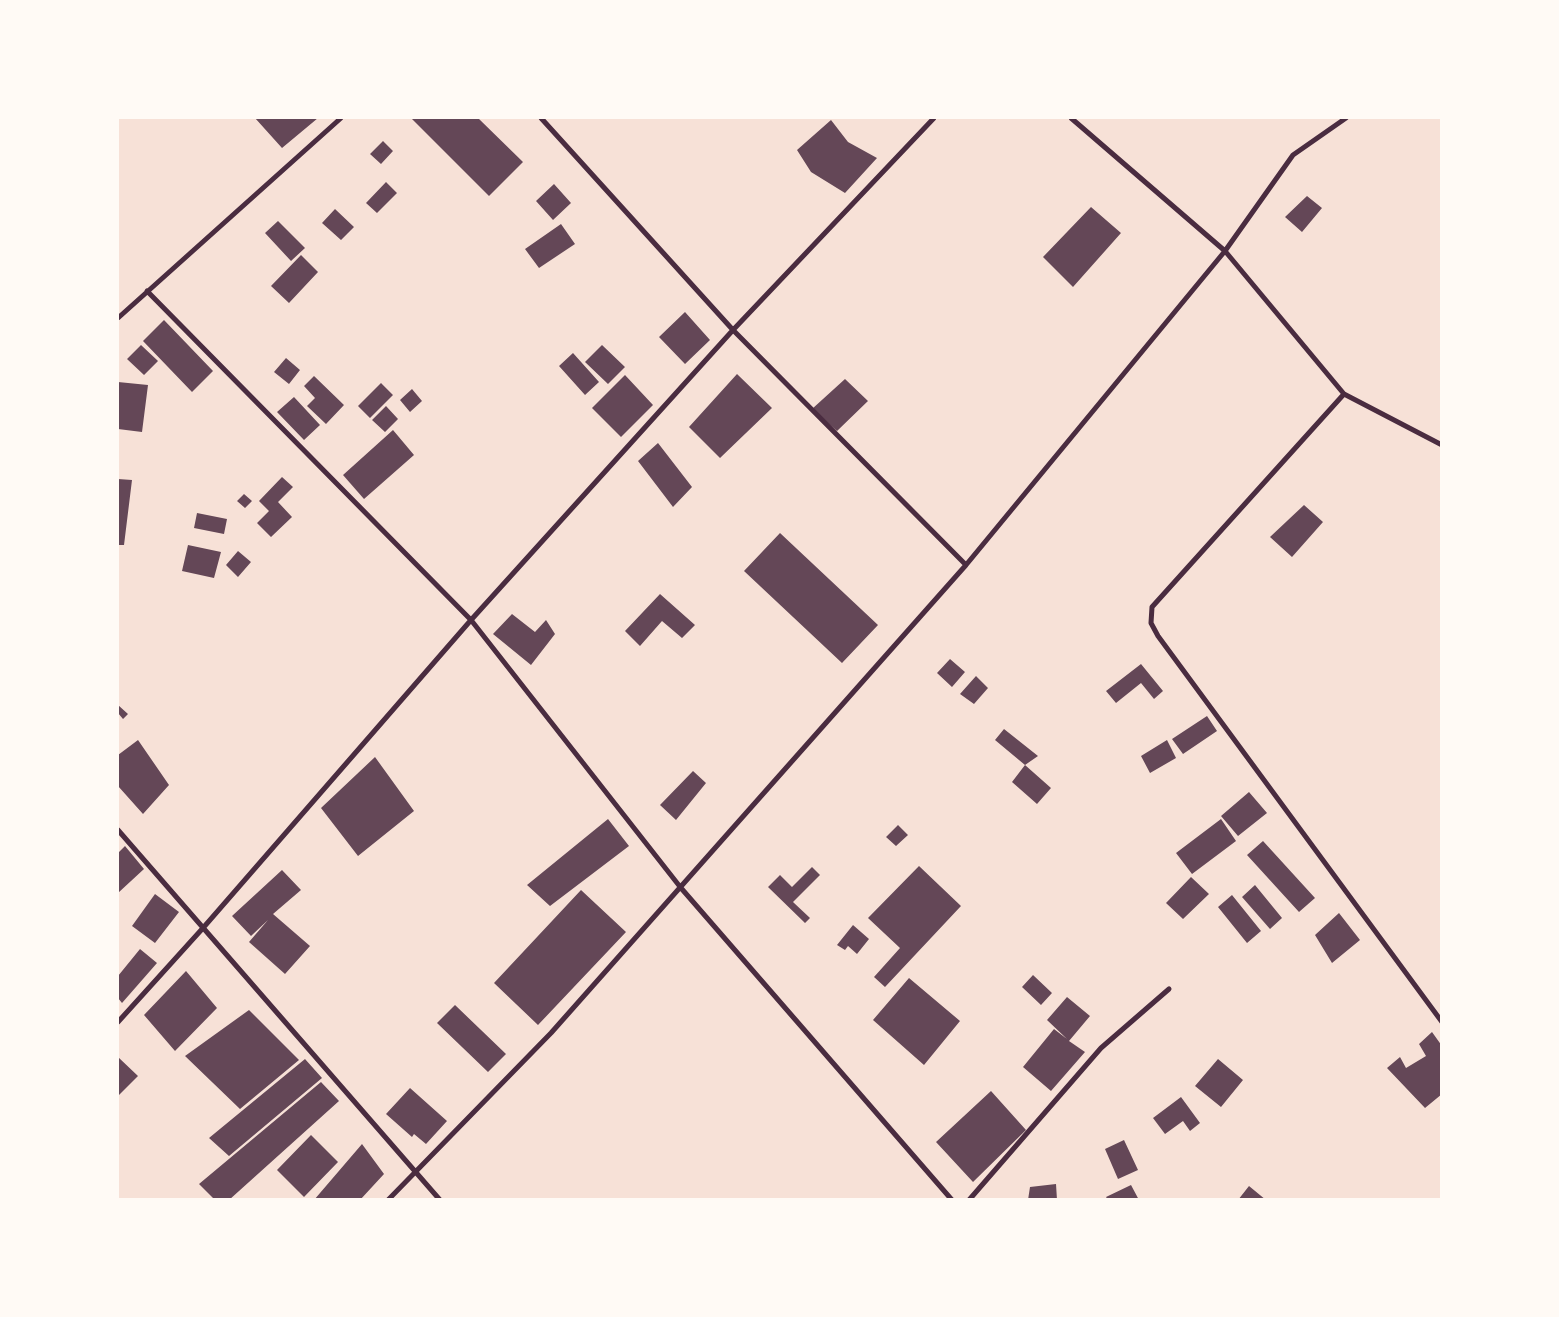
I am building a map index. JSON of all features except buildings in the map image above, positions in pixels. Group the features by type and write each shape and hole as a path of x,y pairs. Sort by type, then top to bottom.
{"street":[{"path":"118,318 341,118"},
{"path":"541,118 733,330 966,564"},
{"path":"118,1022 203,928 471,620 733,330 934,118"},
{"path":"1071,118 1225,251 1344,394 1442,445"},
{"path":"388,1200 551,1032 681,888 966,564 1225,251 1293,155 1346,118"},
{"path":"147,291 471,620 681,888 952,1200"},
{"path":"1344,394 1152,607 1151,623 1158,636 1442,1022"},
{"path":"118,830 440,1200"},
{"path":"969,1200 1101,1048 1170,989"}]}
